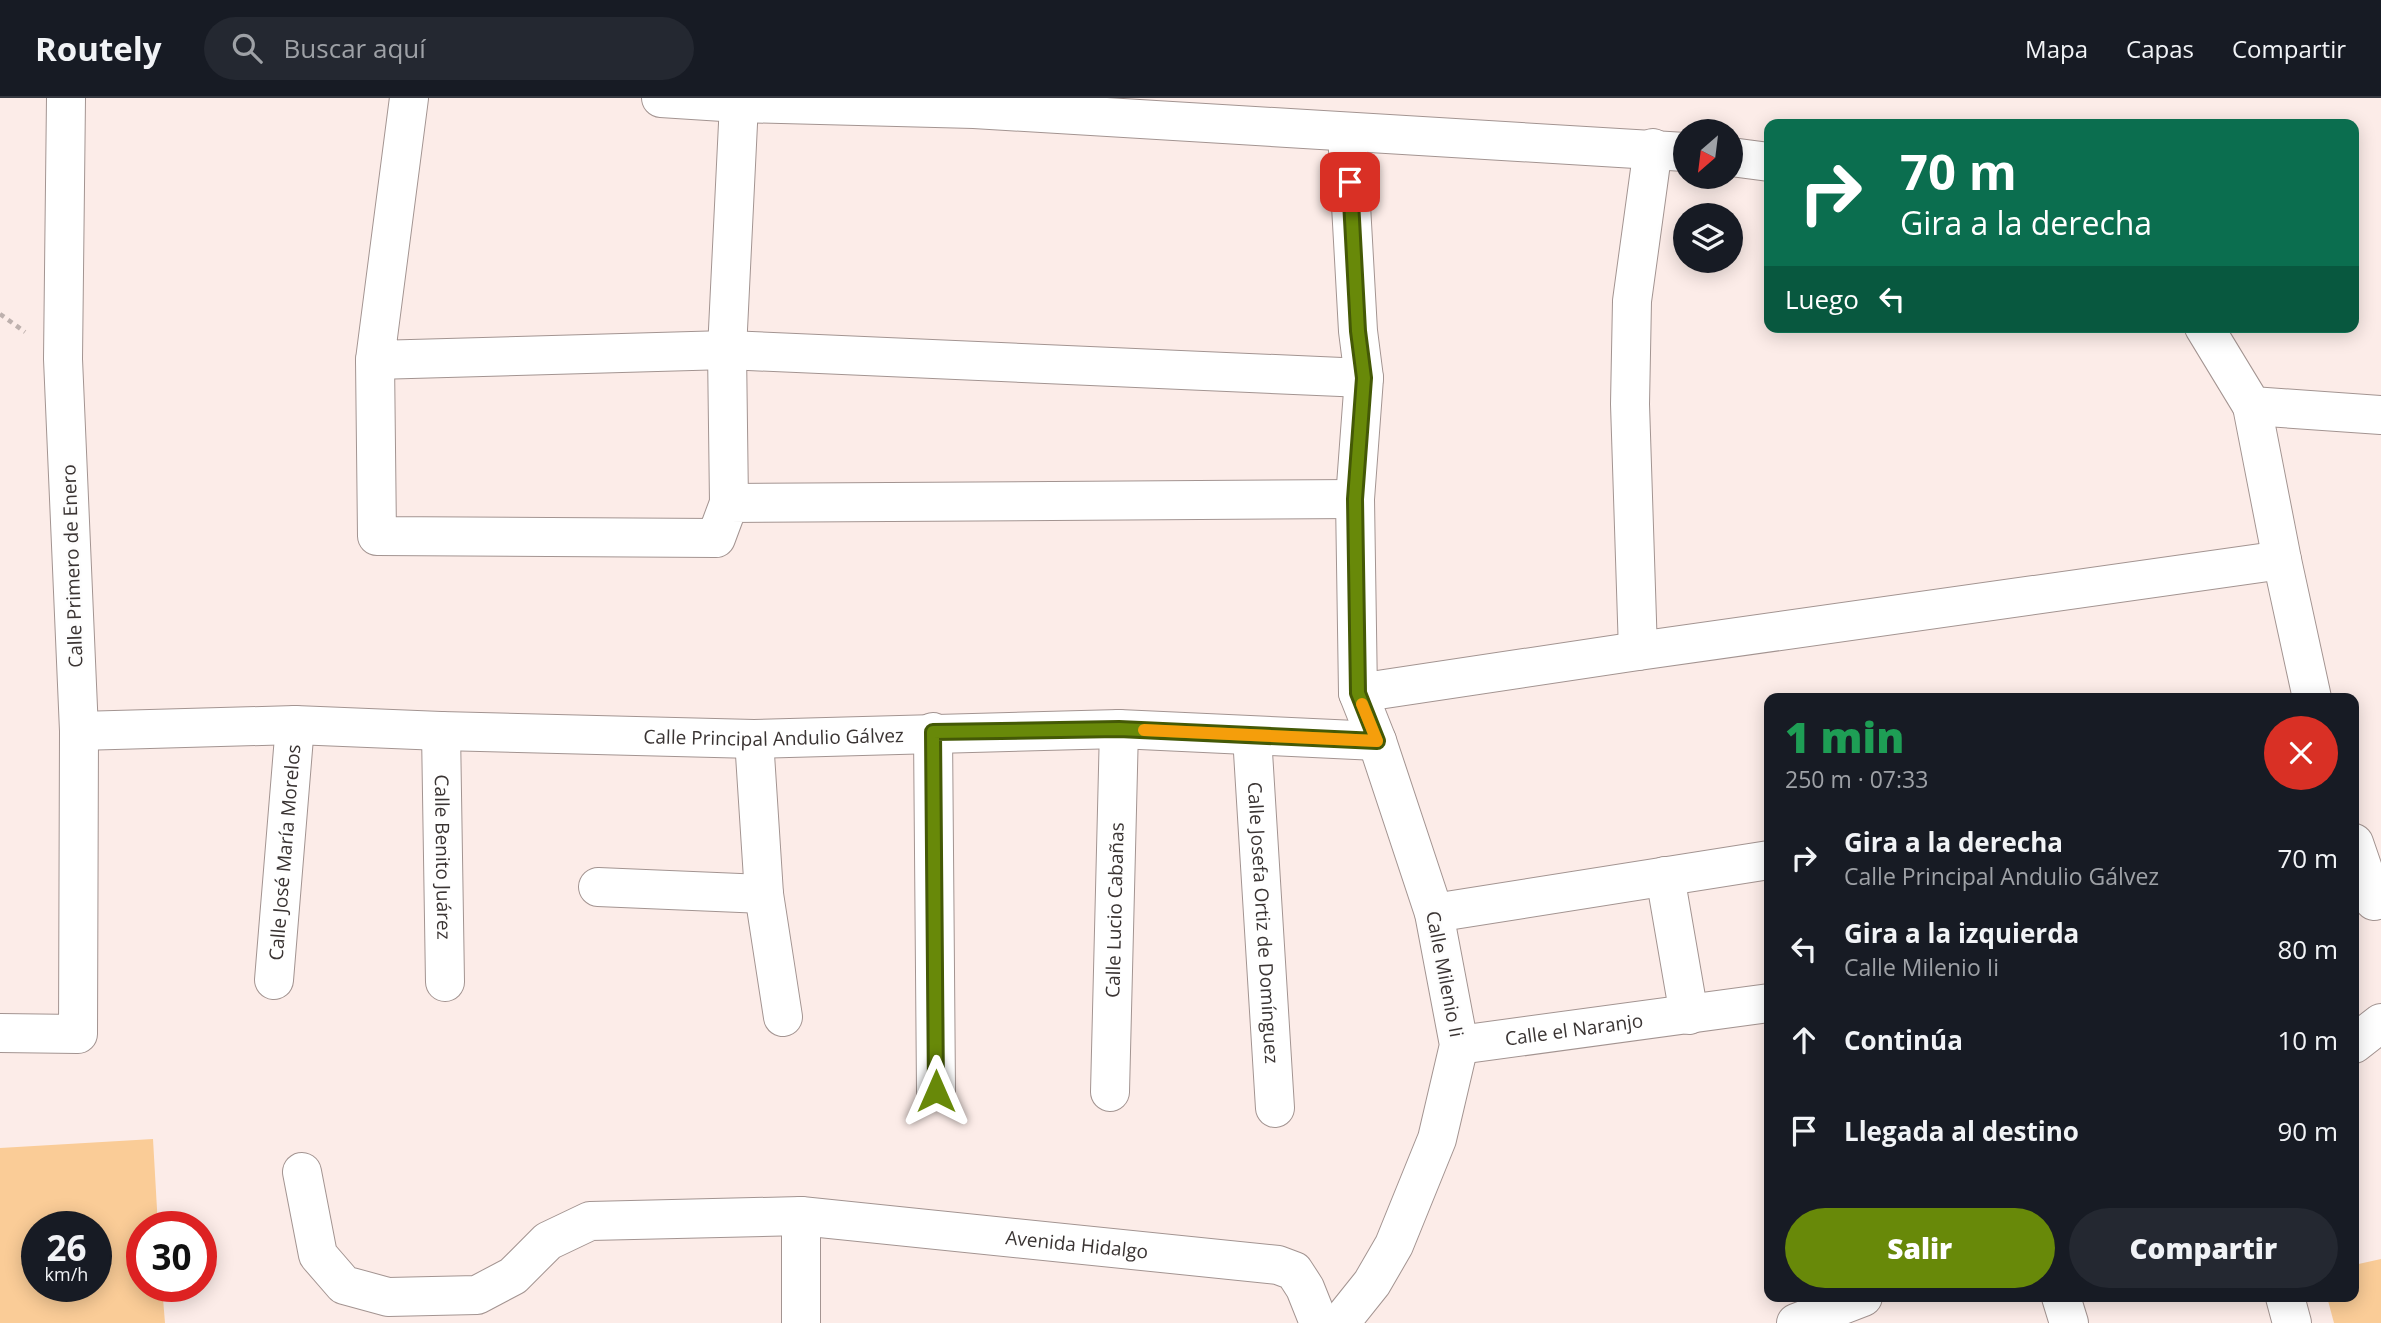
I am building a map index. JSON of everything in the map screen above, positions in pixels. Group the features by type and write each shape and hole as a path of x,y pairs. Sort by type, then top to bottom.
{"street":[{"name":"Calle Primero de Enero","path":"0,1033 78,1034 79,731 63,359 66,98"},
{"path":"409,98 375,360 377,536 716,538 729,503 727,350 739,103"},
{"path":"661,98 739,103 975,109 1669,150 1632,301 1630,404 1638,650"},
{"path":"1347,133 1358,331 1364,378 1355,499 1358,693 1638,650 2282,560"},
{"path":"1743,159 1764,161"},
{"path":"2208,333 2252,406 2311,693"},
{"path":"375,360 727,350 1364,378"},
{"path":"2252,406 2381,415"},
{"path":"729,503 1355,499"},
{"name":"Calle Milenio Ii","path":"1340,1323 1373,1283 1394,1245 1437,1139 1459,1045 1434,913 1377,741 1358,693"},
{"name":"Calle Principal Andulio Gálvez","path":"79,731 295,725 441,732 754,739 1119,729 1377,741"},
{"name":"Calle José María Morelos","path":"274,980 295,725"},
{"name":"Calle Lucio Cabañas","path":"1110,1092 1119,729"},
{"name":"Calle Benito Juárez","path":"441,732 445,982"},
{"path":"933,732 936,1091"},
{"name":"Calle Josefa Ortiz de Domínguez","path":"1252,736 1275,1108"},
{"path":"754,739 764,894 783,1017"},
{"path":"1434,913 1764,861"},
{"path":"2359,861 2370,902"},
{"path":"1665,876 1689,1015"},
{"path":"598,887 764,894"},
{"name":"Calle el Naranjo","path":"1459,1045 1764,1004"},
{"path":"2359,1040 2381,1023"},
{"name":"Avenida Hidalgo","path":"302,1172 318,1255 344,1285 388,1297 477,1295 513,1276 548,1241 590,1221 801,1216 1278,1265 1294,1271 1305,1288 1319,1323"},
{"path":"801,1216 801,1323"},
{"path":"2063,1302 2069,1323"},
{"path":"2286,1302 2292,1323"}],"shaded area":[{"path":"153,1139 157,1211 126,1211 126,1302 163,1302 165,1323 0,1323 0,1148"},
{"path":"2381,1259 2381,1323 2334,1323 2328,1302 2359,1302 2359,1264"}],"slow traffic":[{"path":"1144,730 1377,741 1362,704"}],"route":[{"path":"936,1091 933,732 1119,729 1377,741 1358,693 1355,499 1364,378 1358,331 1350,182"}]}
